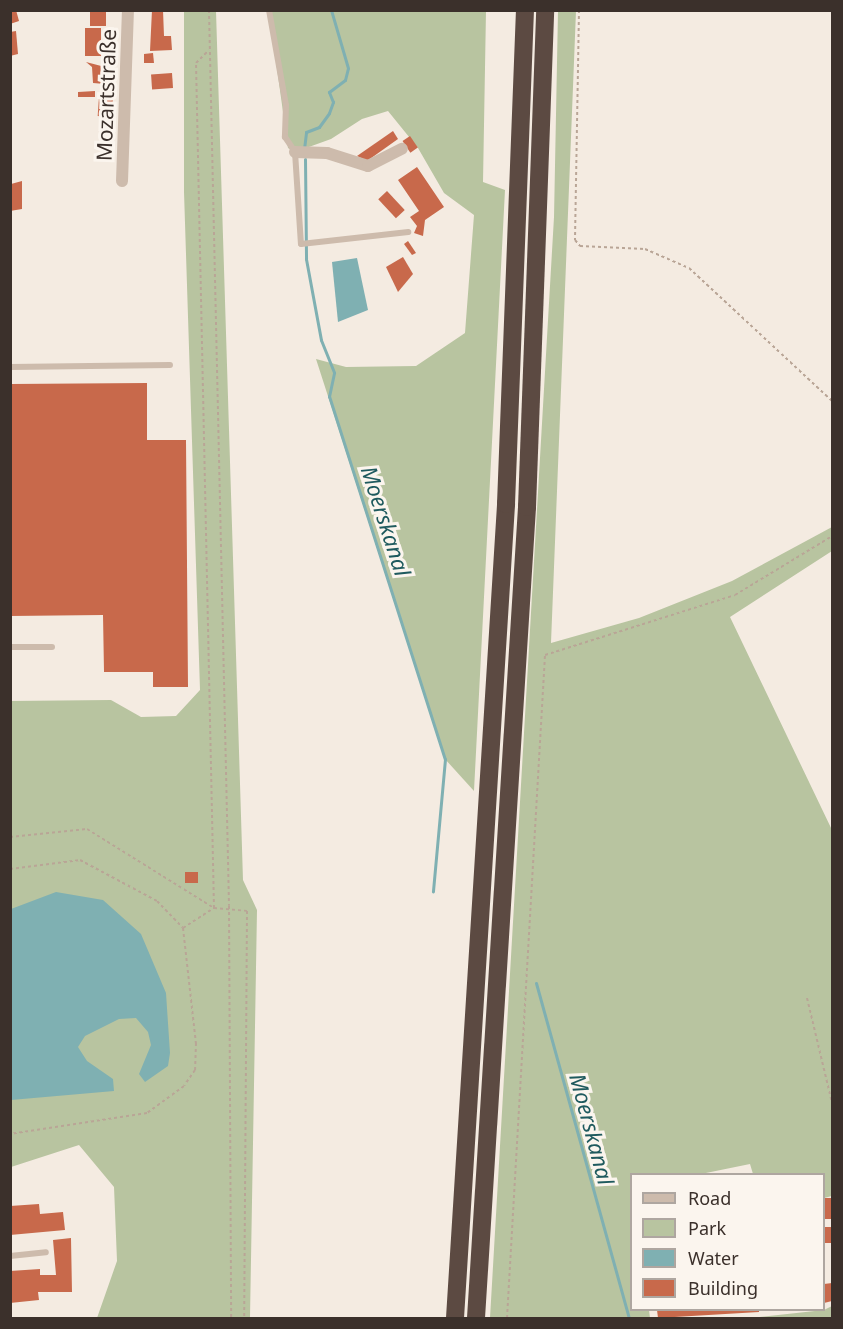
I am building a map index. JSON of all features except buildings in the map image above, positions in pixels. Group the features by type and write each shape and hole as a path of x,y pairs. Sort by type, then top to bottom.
{"highway":[{"path":"455,1318 506,504 525,10"},
{"path":"476,1318 527,507 545,10"}],"street":[{"name":"Mozartstraße","path":"122,181 128,10"},
{"path":"295,152 327,153 368,166 402,149"}],"lane":[{"path":"269,10 286,105 285,137 295,152 302,244 310,245 408,232"},
{"path":"10,367 170,364"},
{"path":"10,647 52,647"},
{"path":"10,1256 46,1252"}],"path":[{"path":"209,10 229,906 231,1318"},
{"path":"579,10 575,240 580,246 645,249 689,268 832,401"},
{"path":"209,49 196,63 214,908"},
{"path":"507,1318 545,655 735,595 832,536"},
{"path":"10,837 87,829 214,908"},
{"path":"10,869 80,860 157,901 183,927 196,1043 195,1070 184,1086 147,1113 10,1134"},
{"path":"183,927 214,908 229,906 247,911 249,922 244,1318"},
{"path":"807,998 832,1103"}],"green space":[{"path":"184,11 216,11 243,880 257,910 250,1318 97,1318 117,1261 114,1187 79,1145 11,1167 10,701 111,700 141,717 176,716 200,690 184,192"},
{"path":"269,11 486,11 483,182 505,190 474,791 445,759 316,359 346,367 416,366 465,333 474,215 444,193 418,148 388,111 362,119 331,139 295,152 288,148"},
{"path":"558,11 576,11 551,643 639,618 732,581 832,527 832,551 730,617 832,830 832,1196 825,1198 825,1173 753,1173 750,1164 706,1173 630,1173 630,1311 649,1311 650,1318 490,1318 554,217"},
{"path":"832,1306 832,1318 750,1318 825,1311"}],"water":[{"path":"357,258 368,310 338,322 332,262"},
{"path":"56,892 103,900 141,934 166,993 170,1053 168,1066 145,1082 139,1074 151,1045 148,1032 136,1018 119,1019 85,1036 78,1047 87,1061 113,1079 114,1091 11,1100 11,909"}],"waterway":[{"name":"Moerskanal","path":"304,149 306,132 319,127 329,113 333,102 329,92 345,80 348,68 331,10"},
{"name":"Moerskanal","path":"305,159 306,259 321,340 334,373 329,396 445,759 433,891"},
{"name":"Moerskanal","path":"536,983 629,1318"}]}
